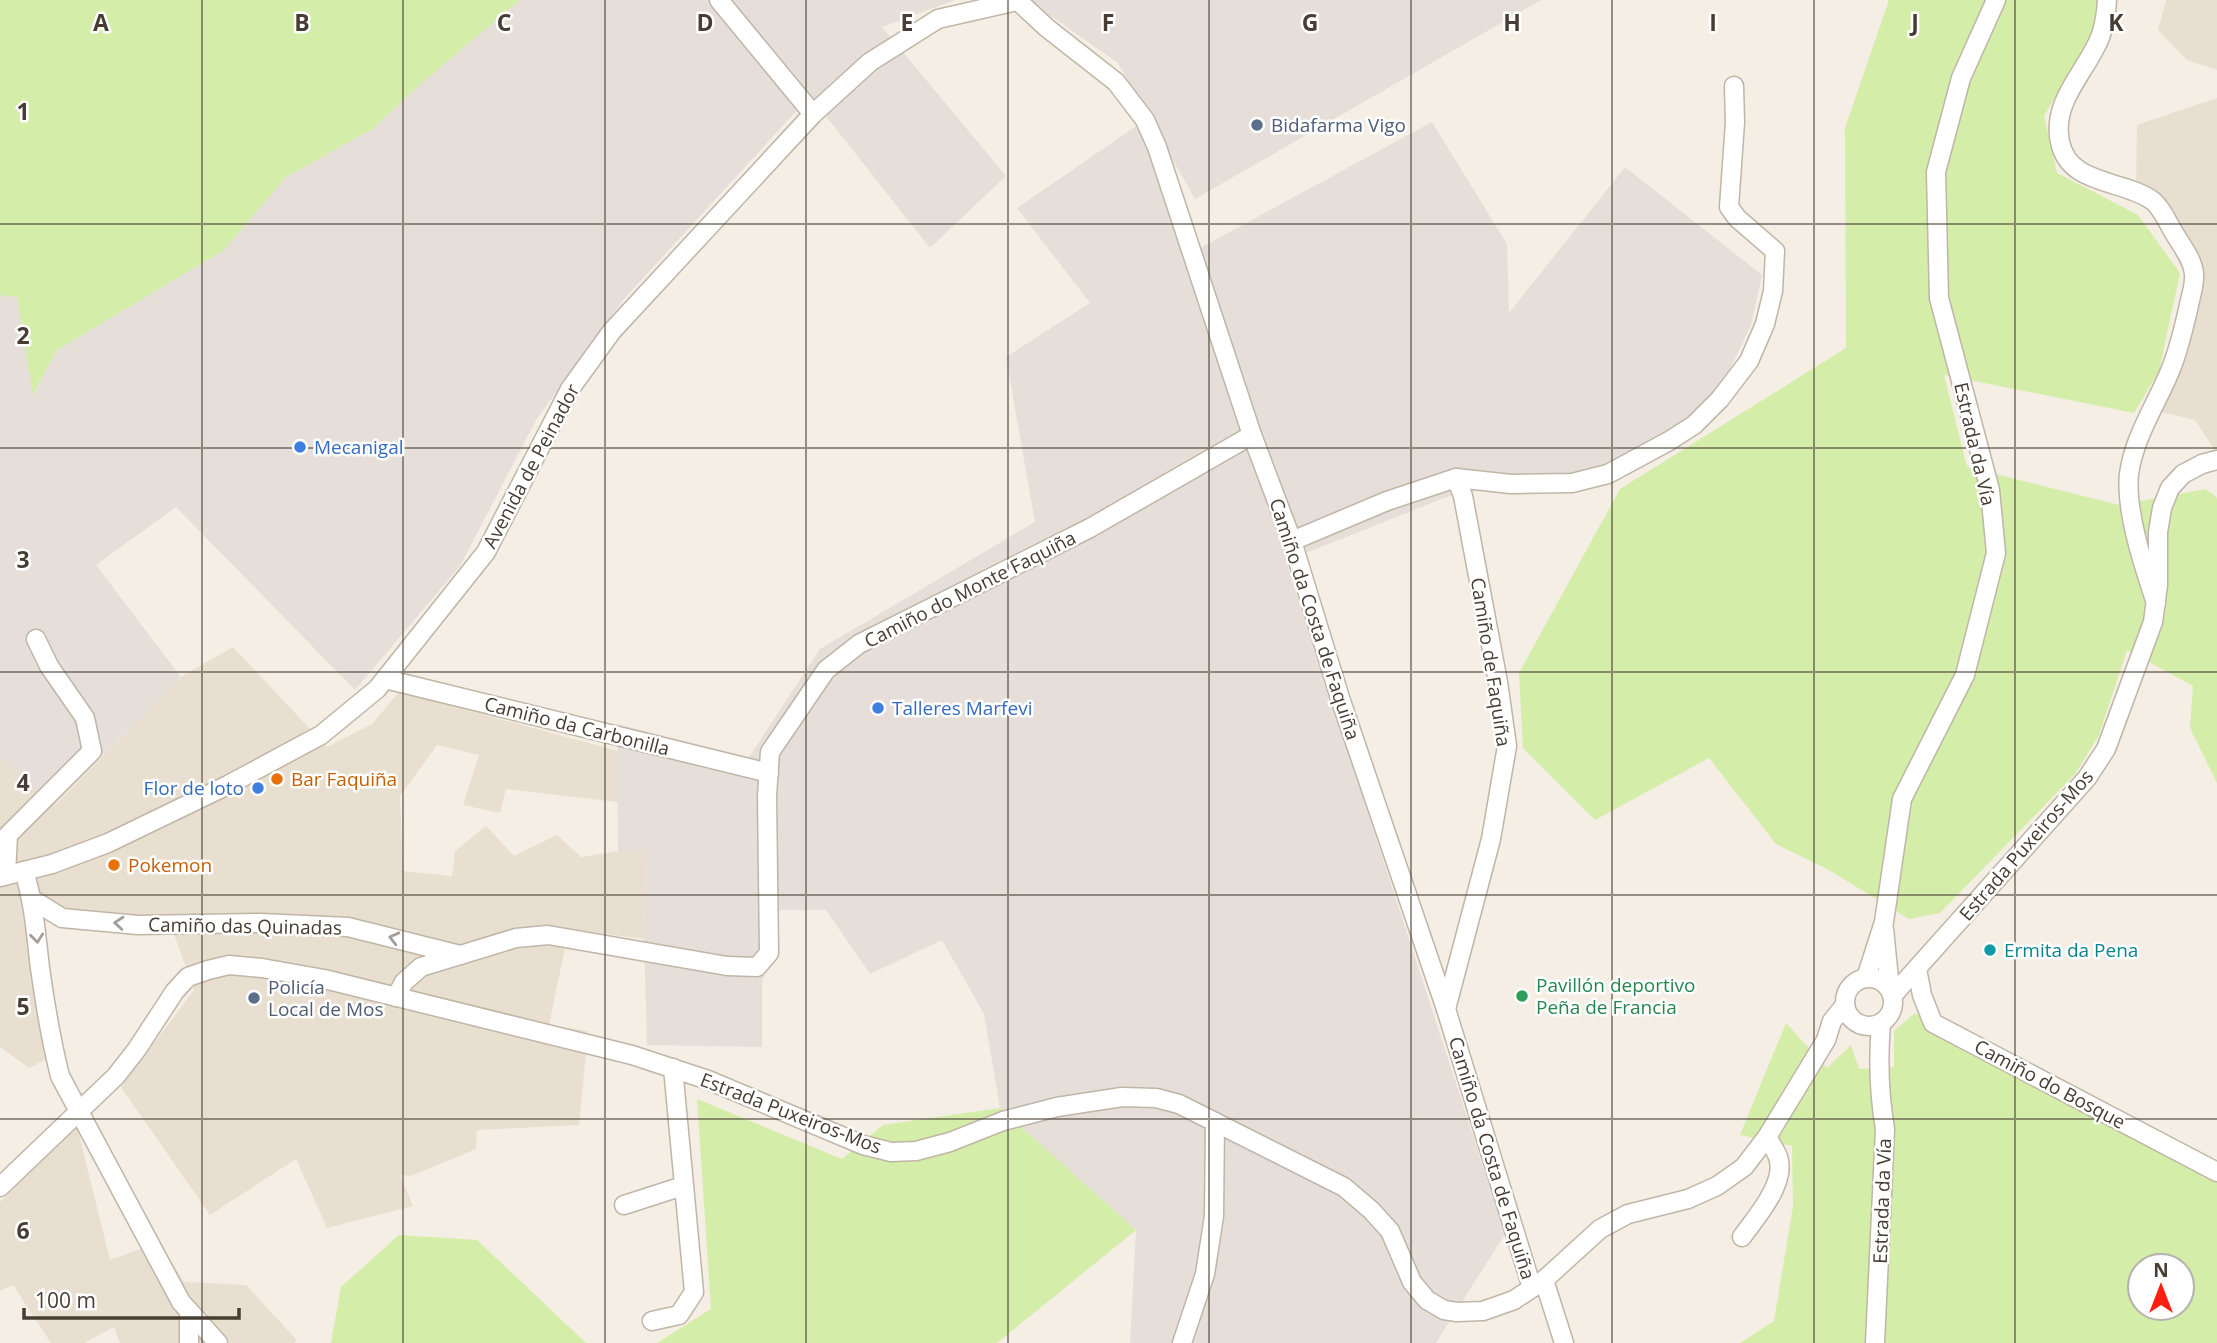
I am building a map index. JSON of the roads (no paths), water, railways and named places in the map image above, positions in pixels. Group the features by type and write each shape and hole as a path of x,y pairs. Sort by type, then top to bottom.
{"street":[{"path":"719,0 813,114"},
{"name":"Avenida de Peinador","path":"3,876 52,864 108,843 228,785 321,735 377,689 486,552 570,389 612,331 813,114 870,62 938,19 1019,0"},
{"name":"Camiño da Costa de Faquiña","path":"1019,0 1047,28 1115,82 1144,120 1157,146 1252,435 1292,541 1340,698 1538,1284 1564,1343"},
{"name":"Estrada da Vía","path":"1884,922 1902,799 1965,675 1996,553 1990,490 1939,298 1936,172 1961,78 1996,0"},
{"path":"2107,0 2103,31 2062,105 2060,143 2066,159 2080,174 2136,192 2155,203 2192,262 2195,276 2183,334 2171,370 2136,444 2129,474 2129,501 2145,570 2156,603"},
{"path":"1292,541 1387,501 1455,478 1523,484 1572,483 1608,474 1693,425 1720,399 1749,361 1765,324 1773,291 1775,251 1737,218 1729,207 1735,122 1734,86"},
{"name":"Camiño do Monte Faquiña","path":"397,997 404,982 421,967 516,938 548,935 727,966 757,967 769,953 770,752 826,670 859,644 1090,528 1252,435"},
{"name":"Estrada Puxeiros-Mos","path":"1891,992 1917,969 2087,778 2106,749 2153,622 2162,508 2170,488 2183,474 2217,460"},
{"name":"Camiño de Faquiña","path":"1446,1009 1491,839 1507,746 1499,682 1466,510 1455,478"},
{"path":"3,876 8,835 92,751 85,718 49,666 36,639"},
{"name":"Camiño da Carbonilla","path":"385,679 769,773"},
{"path":"24,871 33,900 40,968 60,1076 181,1302 218,1343"},
{"name":"Camiño das Quinadas","path":"33,900 62,918 138,925 261,923 348,927 460,955"},
{"path":"1866,978 1884,922"},
{"path":"1884,922 1894,1002 1890,1014 1874,1025 1855,1021 1847,1011 1849,989 1854,983 1866,978 1880,980 1891,992"},
{"name":"Estrada Puxeiros-Mos","path":"0,1186 116,1076 175,991 188,977 229,965 324,979 632,1055 708,1080 863,1145 891,1152 916,1151 1003,1121 1057,1107 1122,1097 1156,1098 1179,1104 1343,1187 1371,1210 1390,1231 1412,1282 1427,1300 1444,1310 1483,1311 1514,1300 1538,1284 1600,1229 1628,1214 1688,1199 1717,1186 1744,1167 1767,1138 1826,1040 1832,1021 1847,1011"},
{"name":"Camiño do Bosque","path":"1917,969 1922,995 1933,1023 2217,1172"},
{"name":"Estrada da Vía","path":"1874,1025 1885,1129 1875,1343"},
{"path":"652,1321 680,1315 694,1292 673,1068"},
{"path":"1182,1343 1205,1275 1214,1216 1215,1122"},
{"path":"1742,1237 1781,1177 1779,1158 1767,1138"},
{"path":"624,1205 682,1186"},
{"path":"189,1311 189,1343"}],"place":[{"name":"Bidafarma Vigo","path":"1257,125"},
{"name":"Mecanigal","path":"300,447"},
{"name":"Talleres Marfevi","path":"878,708"},
{"name":"Bar Faquiña","path":"277,779"},
{"name":"Flor de loto","path":"258,788"},
{"name":"Pokemon","path":"114,865"},
{"name":"Ermita da Pena","path":"1990,950"},
{"name":"Pavillón deportivo Peña de Francia","path":"1522,996"},
{"name":"Policía Local de Mos","path":"254,998"}]}
